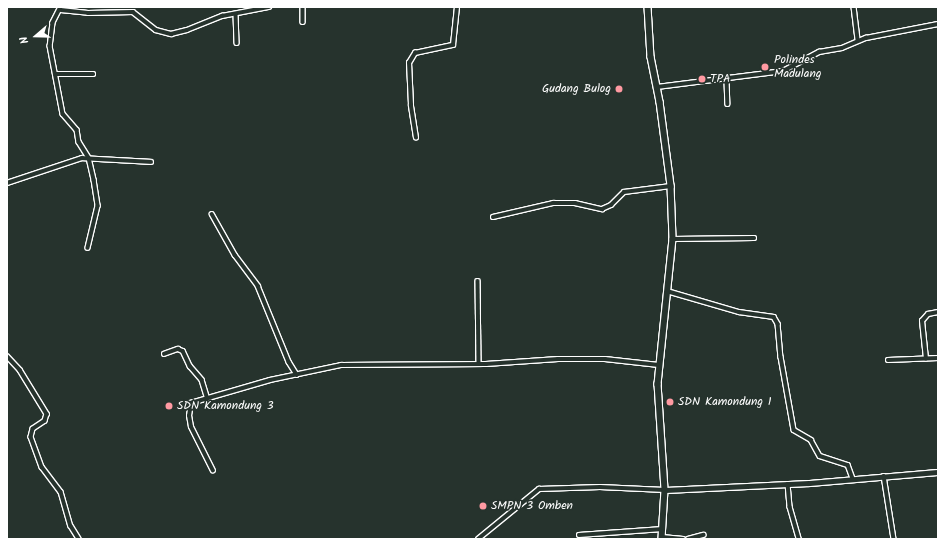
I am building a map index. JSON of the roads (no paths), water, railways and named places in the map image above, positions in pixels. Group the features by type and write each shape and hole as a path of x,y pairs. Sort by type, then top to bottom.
{"main road":[{"path":"648,7 650,52 657,87 671,186 673,239 659,365 659,408 665,490 662,538"}],"street":[{"path":"88,248 98,206 89,158 79,142 76,130 64,117 55,74 50,39 53,23 61,8 88,13 133,12 163,34 182,32 212,19 269,7"},
{"path":"303,7 303,22"},
{"path":"416,138 411,105 410,63 415,53 453,45 457,7"},
{"path":"854,7 858,40"},
{"path":"236,14 237,43"},
{"path":"657,87 727,80 783,71 819,52 842,48 858,40 938,24"},
{"path":"55,74 93,74"},
{"path":"727,80 728,104"},
{"path":"7,183 75,160 89,158 121,162 137,160 151,162"},
{"path":"492,217 553,203 575,203 602,209 624,192 671,186"},
{"path":"212,214 235,255 258,286 289,362 297,375"},
{"path":"673,239 754,238"},
{"path":"478,281 479,364"},
{"path":"667,291 739,312 774,317 778,324 781,357 794,430 811,440 820,456 848,465 853,479"},
{"path":"926,359 922,321 928,314 938,312"},
{"path":"164,354 178,349 183,352 190,366 202,380 207,396"},
{"path":"7,356 20,370 47,414 45,421 33,429 31,437 42,467 61,492 71,526 79,539"},
{"path":"888,360 938,358"},
{"path":"213,470 191,427 189,416 191,403 207,396 342,365 479,364 518,360 599,359 659,365"},
{"path":"478,539 539,489 600,487 665,490 788,484 938,472"},
{"path":"884,476 894,539"},
{"path":"788,484 790,507 800,539"},
{"path":"579,535 663,529"},
{"path":"688,539 703,535"},
{"path":"662,538 683,539"}],"place":[{"name":"Polindes Madulang","path":"765,67"},
{"name":"TPA","path":"702,79"},
{"name":"Gudang Bulog","path":"619,89"},
{"name":"SDN Kamondung 1","path":"670,402"},
{"name":"SDN Kamondung 3","path":"169,406"},
{"name":"SMPN 3 Omben","path":"483,506"}]}
